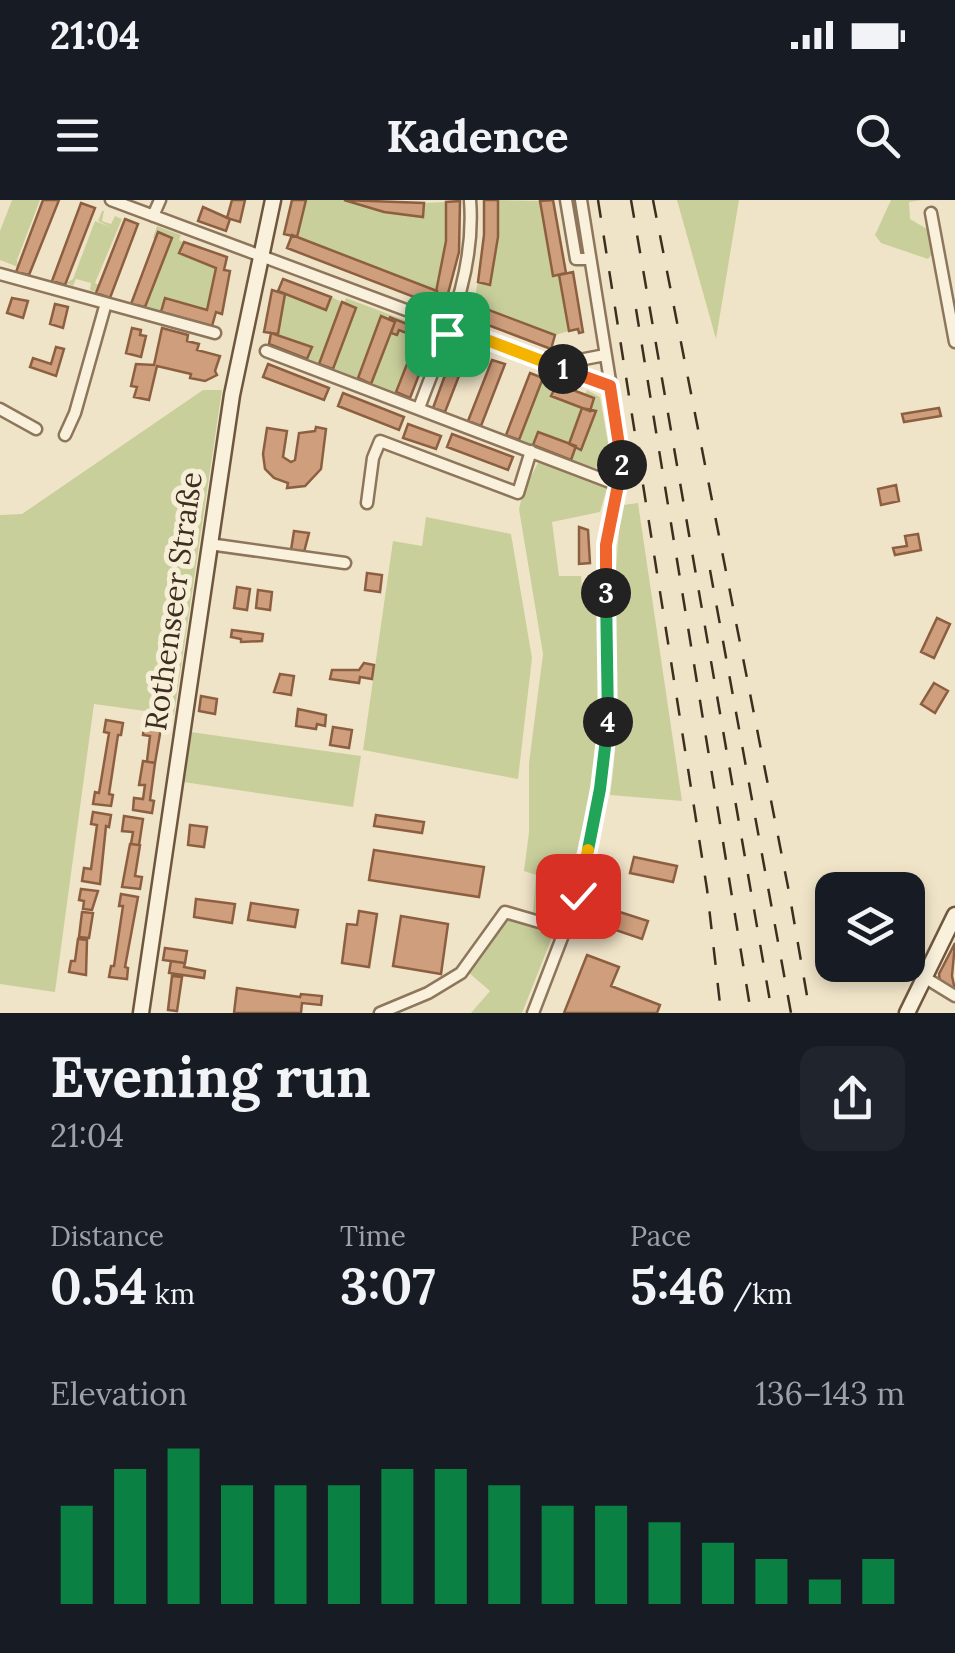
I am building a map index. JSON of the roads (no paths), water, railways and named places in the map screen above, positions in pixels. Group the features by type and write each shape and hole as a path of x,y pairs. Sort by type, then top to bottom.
{"street":[{"path":"111,200 610,386"},
{"path":"153,216 160,200"},
{"name":"Rothenseer Straße","path":"140,1013 232,395 273,200"},
{"path":"420,408 450,326 469,255 470,200"},
{"path":"566,200 576,259 590,259"},
{"path":"533,1013 578,896 600,789 608,723 606,545 622,452 581,200"},
{"path":"931,213 955,342"},
{"path":"0,274 215,333"},
{"path":"65,435 76,413 106,303"},
{"path":"266,351 618,484"},
{"path":"560,367 605,354"},
{"path":"0,409 36,429"},
{"path":"366,503 380,441 518,494 531,451"},
{"path":"210,544 345,563"},
{"path":"380,1013 428,994 461,973 505,912 567,930"},
{"path":"925,975 955,916"},
{"path":"925,978 955,996"},
{"path":"906,1013 922,982"}],"railway":[{"path":"598,200 707,889 721,1013"},
{"path":"631,200 772,1013"},
{"path":"653,200 810,1013"},
{"path":"636,309 751,1013"},
{"path":"710,570 791,1013"}]}
